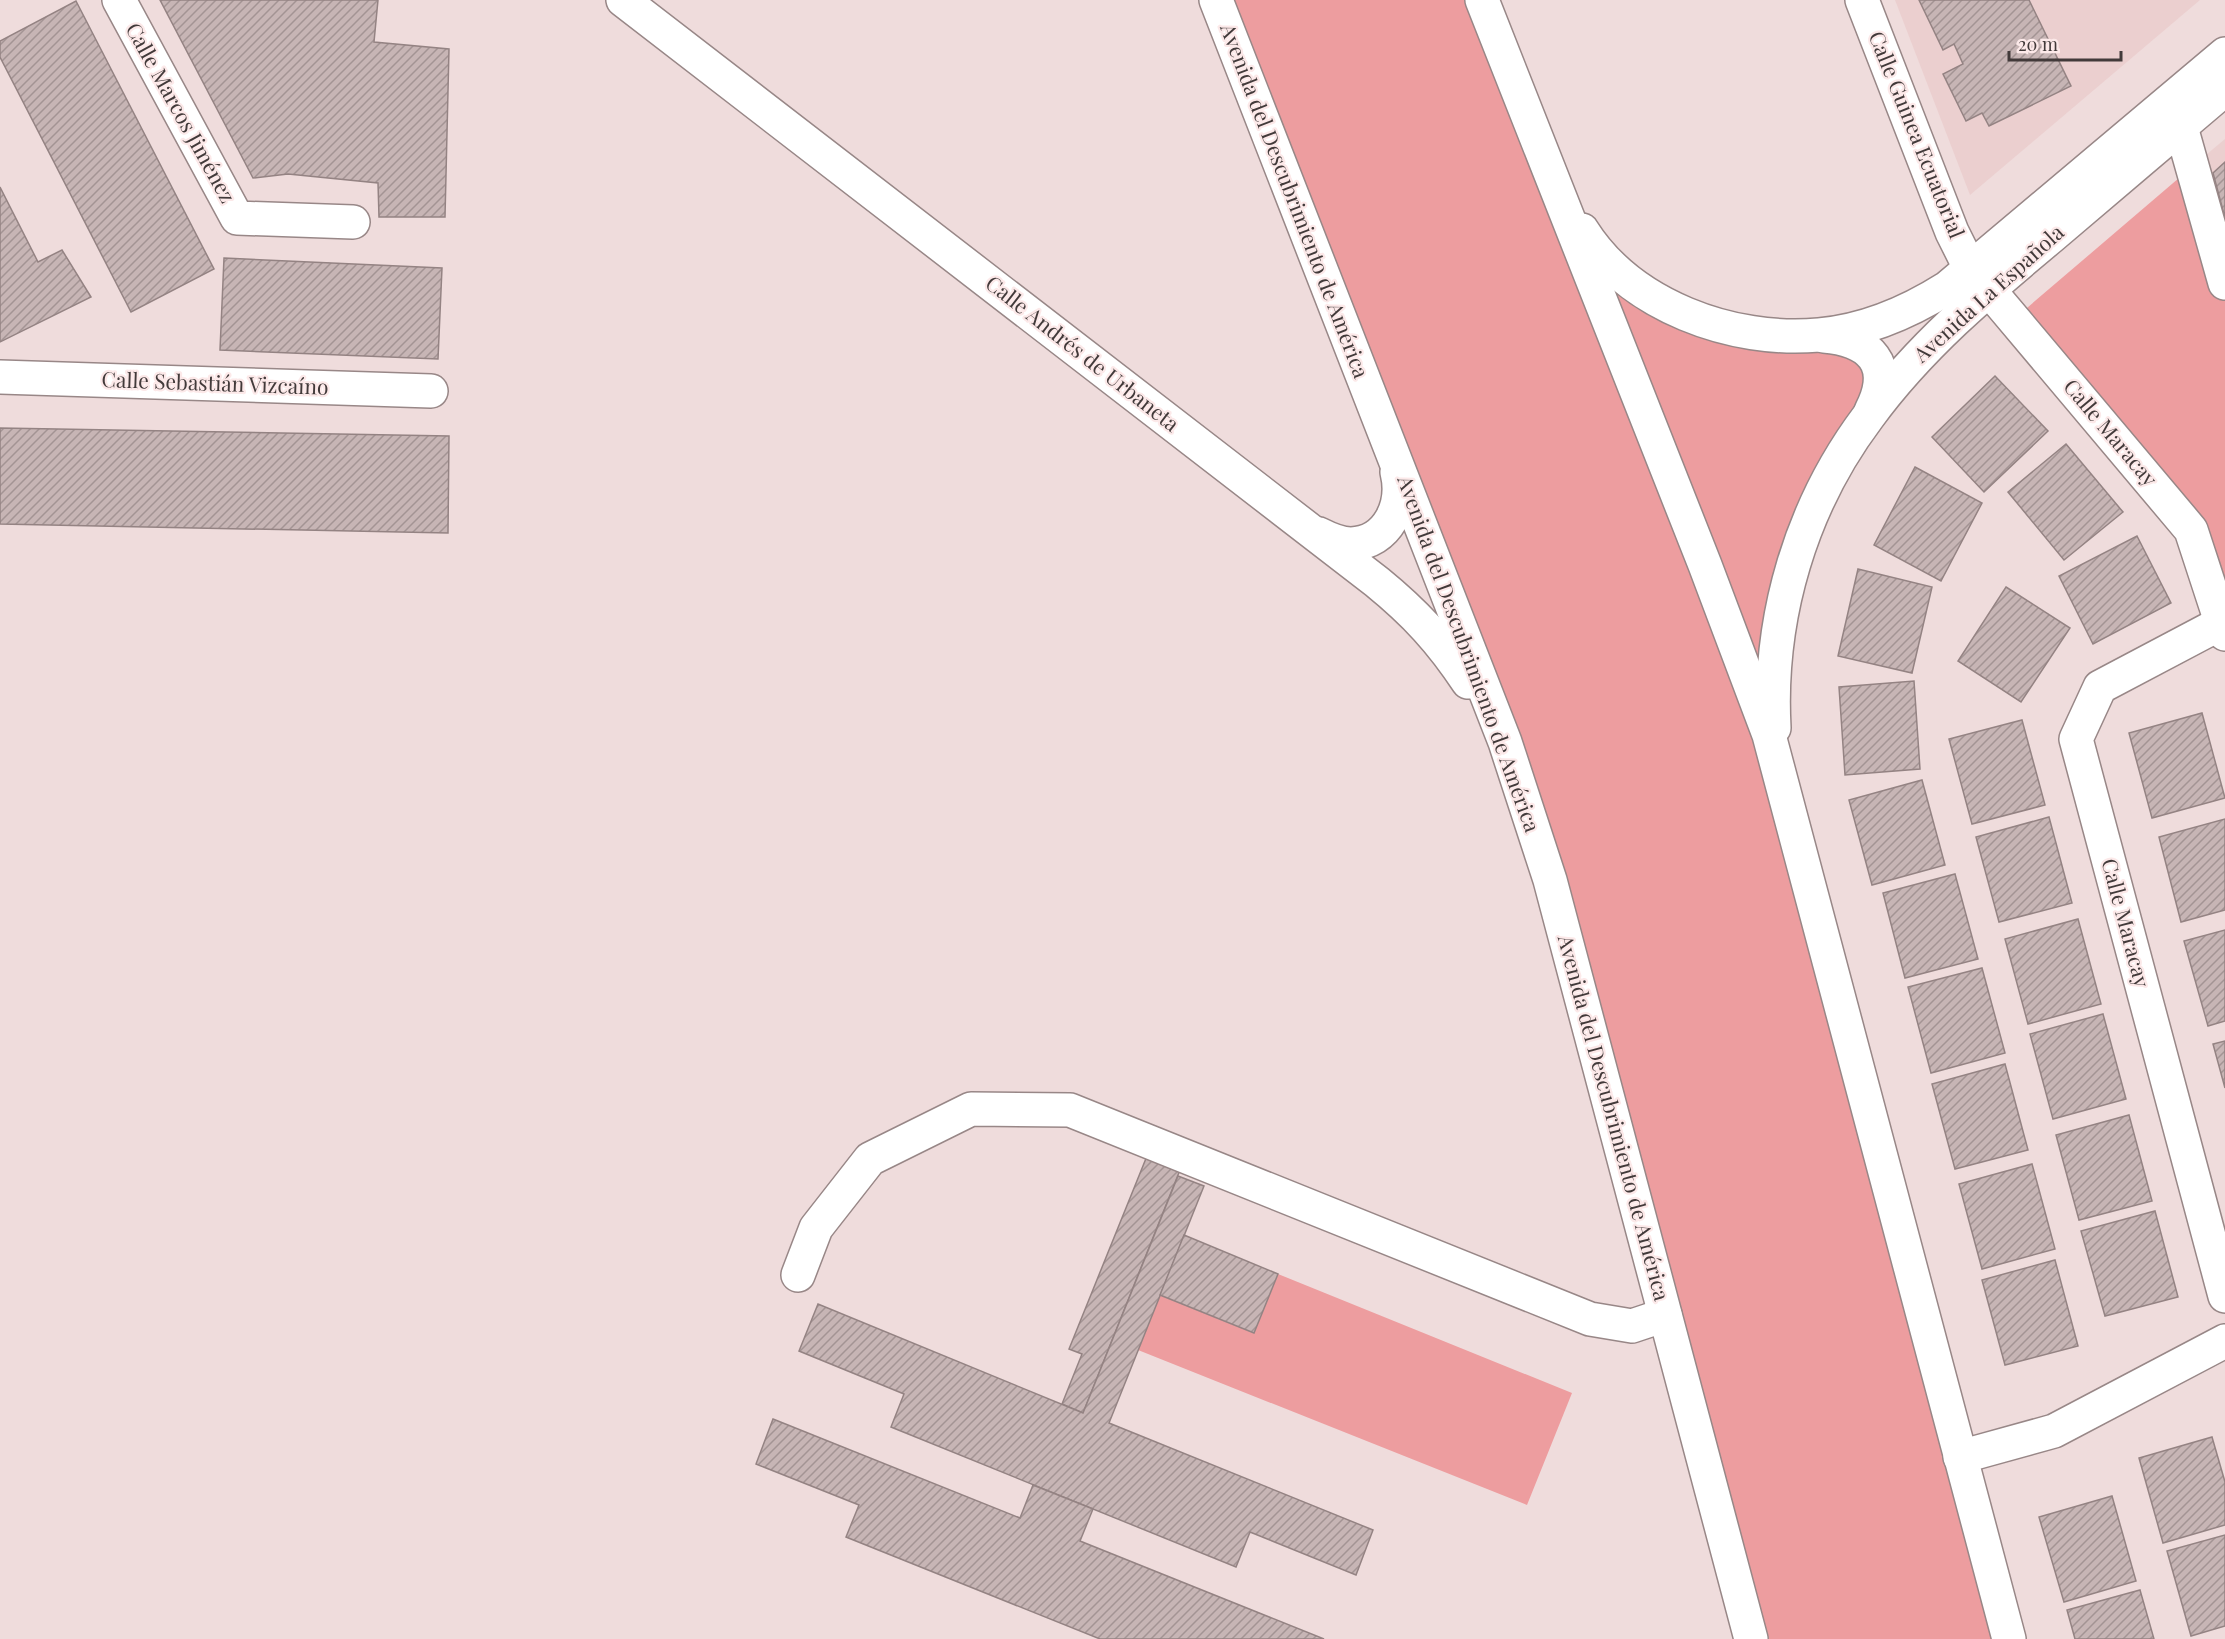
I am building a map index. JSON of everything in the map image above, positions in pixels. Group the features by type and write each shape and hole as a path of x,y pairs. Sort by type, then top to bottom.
{"street":[{"name":"Calle Marcos Jiménez","path":"119,0 237,218 353,222"},
{"name":"Calle Andrés de Urbaneta","path":"622,0 1400,600 1438,638 1505,742"},
{"name":"Avenida del Descubrimiento de América","path":"1216,0 1505,742 1550,880 1751,1639"},
{"path":"1482,0 1705,566 1768,735 2009,1639"},
{"name":"Calle Guinea Ecuatorial","path":"1862,0 1952,232 1980,280"},
{"name":"Avenida La Española","path":"1784,789 1774,736 1773,674 1776,642 1790,574 1802,538 1836,466 1869,415 1928,347 1980,280 2225,54"},
{"name":"Avenida La Española","path":"1980,280 2181,127 2225,89"},
{"path":"2181,127 2225,283"},
{"path":"1551,177 1587,238 1606,261 1656,299 1685,315 1717,325 1751,333 1786,336 1846,331 1904,312 1980,280"},
{"name":"Calle Maracay","path":"1980,280 2192,530 2224,626 2100,687 2076,739 2225,1296"},
{"path":"1819,335 1844,338 1859,344 1875,359 1881,378 1880,390 1869,415"},
{"name":"Calle Sebastián Vizcaíno","path":"0,377 431,391"},
{"path":"1305,526 1330,539 1352,544 1364,542 1383,531 1396,512 1399,493 1398,476 1389,444"},
{"path":"798,1275 816,1228 870,1159 971,1109 1070,1110 1590,1319 1632,1326 1665,1315"},
{"path":"1960,1457 2054,1431 2225,1341"}],"shaded area":[{"path":"1216,0 1482,0 1551,177 1629,280 1875,359 1836,466 1773,704 2009,1639 1751,1639 1550,880"},
{"path":"1895,0 2200,0 1970,195"},
{"path":"2225,139 2225,283 2193,166"},
{"path":"2193,166 2225,283 2225,596 2191,530 2014,319"},
{"path":"1278,1274 1572,1393 1527,1505 1138,1350 1160,1295 1254,1333"}],"building":[{"path":"160,0 378,0 374,42 449,49 445,217 379,217 378,183 288,174 253,178"},
{"path":"1919,0 2029,0 2071,86 1989,126 1982,113 1966,121 1943,74 1963,64 1954,44 1943,50"},
{"path":"76,1 214,269 131,312 0,57 0,41"},
{"path":"2225,162 2225,218 2213,173"},
{"path":"0,187 38,262 62,250 91,297 0,342"},
{"path":"224,258 442,268 438,359 220,350"},
{"path":"1995,376 2048,431 1984,492 1932,437"},
{"path":"0,428 449,436 448,533 0,524"},
{"path":"2066,444 2123,512 2064,560 2008,492"},
{"path":"1915,467 1982,503 1941,581 1874,545"},
{"path":"2137,536 2171,603 2093,644 2059,576"},
{"path":"1858,569 1932,587 1912,673 1838,656"},
{"path":"2006,587 2070,628 2021,702 1958,661"},
{"path":"1914,681 1920,769 1845,775 1839,687"},
{"path":"2202,713 2225,798 2152,818 2129,733"},
{"path":"2022,720 2045,805 1972,824 1949,739"},
{"path":"1922,780 1945,865 1872,885 1849,800"},
{"path":"2049,817 2072,903 1999,922 1976,837"},
{"path":"2225,819 2225,910 2181,922 2159,837"},
{"path":"1955,874 1978,959 1905,978 1883,893"},
{"path":"2078,919 2101,1004 2028,1024 2005,939"},
{"path":"2225,930 2225,1021 2208,1026 2184,941"},
{"path":"1982,968 2005,1053 1931,1073 1908,987"},
{"path":"2103,1014 2126,1099 2053,1119 2030,1034"},
{"path":"2225,1041 2225,1088 2213,1044"},
{"path":"2005,1064 2028,1150 1955,1169 1932,1084"},
{"path":"2129,1115 2152,1201 2079,1220 2056,1135"},
{"path":"1149,1151 1182,1165 1083,1413 1062,1404 1082,1354 1069,1349"},
{"path":"2032,1164 2055,1249 1982,1269 1959,1184"},
{"path":"1178,1176 1204,1186 1109,1423 1373,1530 1356,1575 1250,1532 1236,1567 891,1427 904,1394 799,1351 818,1304 1083,1413"},
{"path":"2155,1211 2178,1297 2105,1316 2081,1231"},
{"path":"1184,1235 1278,1274 1254,1333 1160,1295"},
{"path":"2055,1260 2078,1346 2005,1365 1982,1280"},
{"path":"773,1419 1020,1518 1033,1485 1093,1509 1080,1541 1324,1639 1100,1639 846,1537 859,1505 756,1464"},
{"path":"2212,1437 2225,1482 2225,1525 2163,1543 2139,1458"},
{"path":"2112,1496 2136,1581 2064,1602 2039,1517"},
{"path":"2225,1535 2225,1626 2191,1636 2167,1551"},
{"path":"2140,1590 2154,1639 2075,1639 2067,1610"}]}
